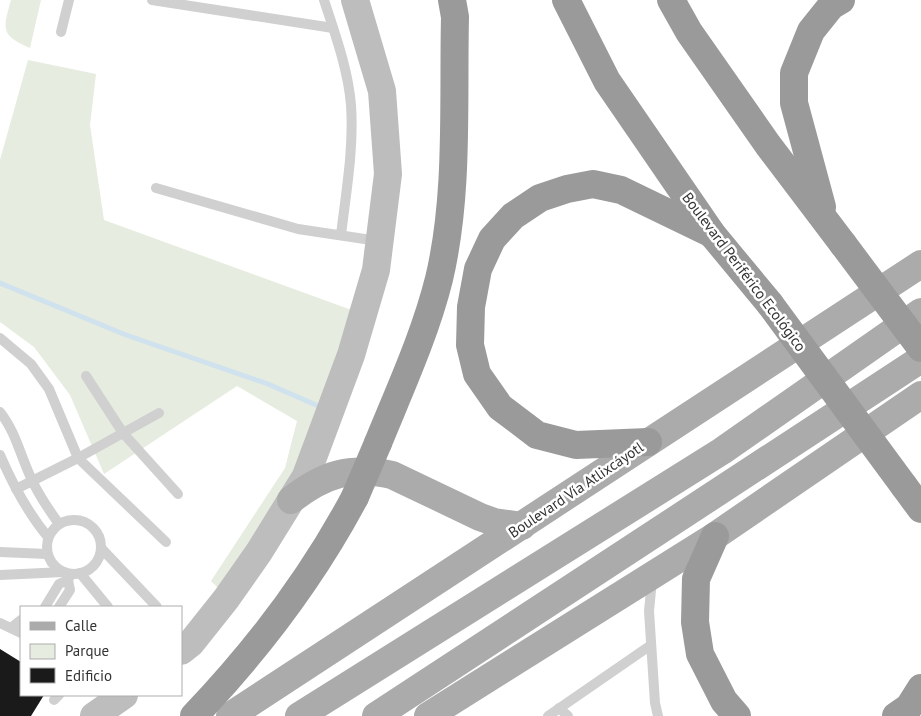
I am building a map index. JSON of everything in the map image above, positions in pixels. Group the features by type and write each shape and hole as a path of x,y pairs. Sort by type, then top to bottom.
{"highway":[{"path":"194,716 231,676 285,610 321,557 355,497 417,348 439,279 446,243 452,177 455,17 452,0"},
{"name":"Boulevard Periférico Ecológico","path":"566,0 608,81 712,234 770,304 921,509"},
{"path":"671,0 689,32 768,145 921,348"},
{"path":"826,220 794,103 794,73 811,31 831,6 841,0"},
{"path":"648,442 576,445 537,434 500,407 477,374 470,345 471,307 478,269 492,240 513,216 540,198 567,189 593,184 621,190 712,234"},
{"path":"715,536 696,579 695,622 700,654 724,701 737,716"},
{"path":"896,716 909,707 921,688"}],"main road":[{"name":"Boulevard Vía Atlixcáyotl","path":"230,716 921,264"},
{"path":"299,716 722,450 921,312"},
{"path":"376,716 921,359"},
{"path":"428,716 715,536 921,395"},
{"path":"291,500 313,484 326,478 350,472 369,471 392,475 455,506 494,522 522,526"}],"street":[{"path":"184,642 226,599 248,568 306,476 351,355 376,270 388,174 382,92 355,0"},
{"path":"94,716 123,696"}],"lane":[{"path":"61,32 68,0"},
{"path":"152,0 333,28"},
{"path":"324,0 342,57 351,103 352,150 341,235"},
{"path":"156,188 298,229 380,241"},
{"path":"0,338 31,364 49,388 78,458 166,542"},
{"path":"86,376 123,433 178,494"},
{"path":"0,412 13,433 32,480 45,505 59,524"},
{"path":"16,489 78,458 159,413"},
{"path":"0,455 16,489 36,523 48,537"},
{"path":"46,606 59,584 71,575 95,564 99,557 100,540 91,526 83,522 66,521 52,530 46,545 47,554 56,568 71,575 107,606"},
{"path":"101,548 156,606"},
{"path":"0,552 47,554"},
{"path":"652,574 649,611 655,703 658,716"},
{"path":"0,575 71,575"},
{"path":"60,606 70,590 71,575"},
{"path":"11,628 20,621"},
{"path":"0,623 20,632"},
{"path":"548,716 651,645"},
{"path":"559,708 568,716"}],"green space":[{"path":"11,0 41,0 30,48 13,39 6,30 6,18"},
{"path":"28,60 96,74 90,125 104,220 357,312 300,468 218,588 211,581 285,468 297,421 237,386 104,474 70,395 34,347 0,322 0,160"}],"building":[{"path":"0,649 20,661 20,696 43,696 31,716 0,716"}],"waterway":[{"path":"0,283 126,335 268,384 316,405"}]}
